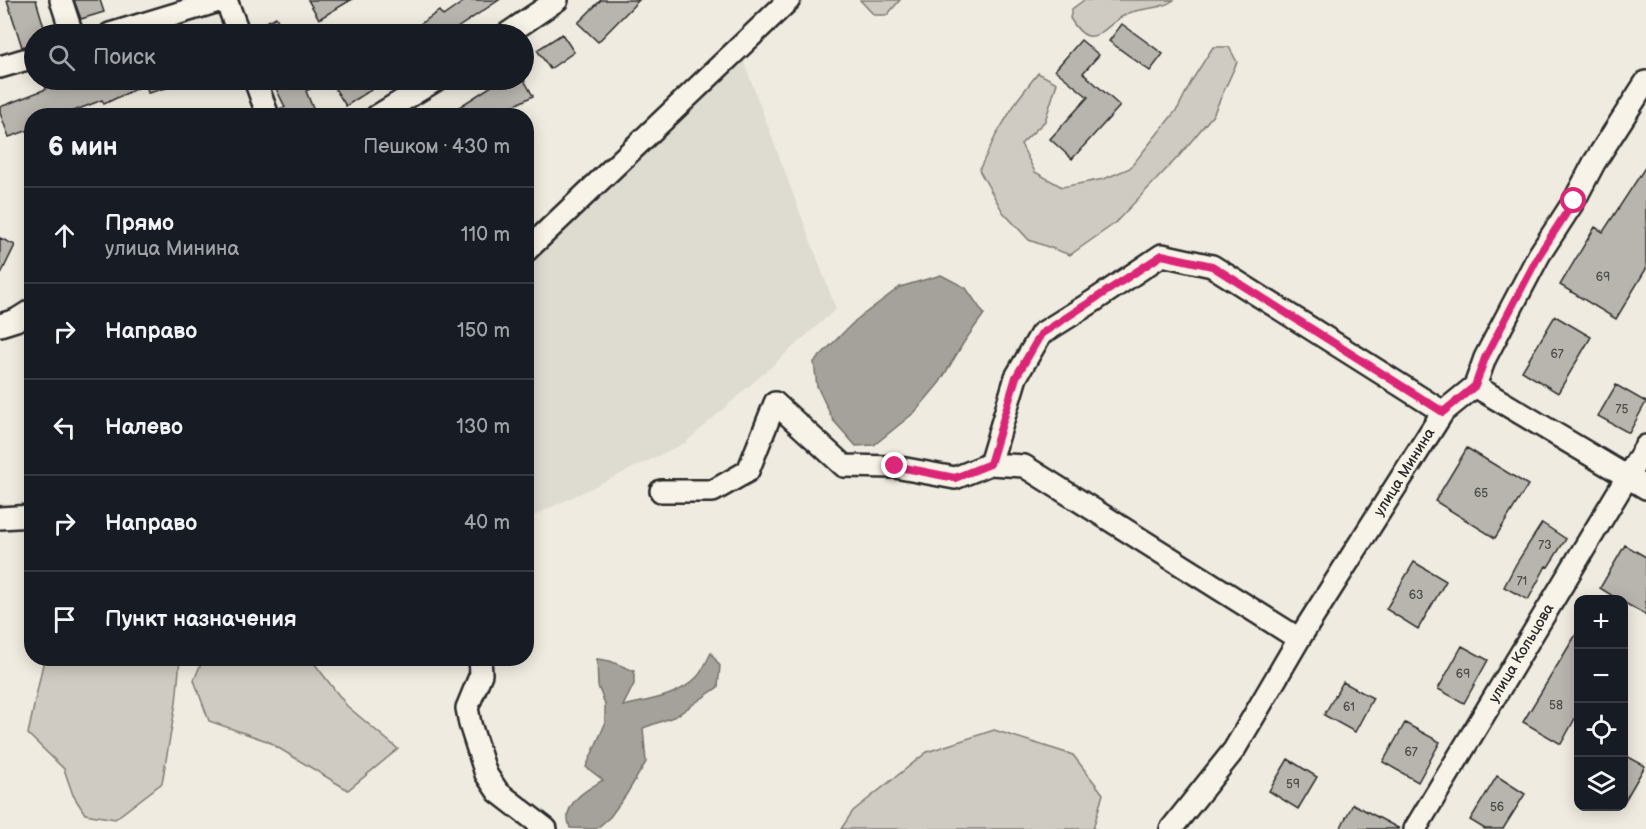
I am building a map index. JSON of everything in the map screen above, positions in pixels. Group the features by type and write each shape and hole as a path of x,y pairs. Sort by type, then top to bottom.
{"street":[{"path":"61,0 69,24"},
{"path":"144,24 224,0 235,24"},
{"path":"522,24 557,0"},
{"path":"534,243 789,0"},
{"path":"0,67 24,60"},
{"path":"1646,82 1539,255 1485,358 1475,386 1646,488"},
{"path":"259,90 265,108"},
{"path":"390,108 420,90"},
{"path":"990,464 1016,377 1041,334 1162,255 1212,266 1443,412"},
{"path":"0,325 24,315"},
{"name":"улица Минина","path":"1171,829 1234,750 1299,639 1443,412 1475,386"},
{"path":"661,491 713,491 748,471 775,403 844,466 895,466 955,478 990,464 1024,466 1299,639"},
{"name":"улица Кольцова","path":"1415,829 1646,446"},
{"path":"0,518 24,516"},
{"path":"480,666 481,674 467,708 486,774 498,792 546,829"}],"shaded area":[{"path":"860,0 900,0 887,15 874,15"},
{"path":"1084,0 1174,0 1129,13 1099,34 1092,36 1085,35 1070,18 1072,9"},
{"path":"1213,47 1229,47 1237,62 1213,115 1179,156 1114,224 1070,255 1029,240 1003,212 979,170 996,135 1018,99 1038,73 1057,83 1045,121 1021,144 1035,172 1062,187 1104,179 1130,168 1178,108"},
{"path":"741,54 836,309 685,443 534,516 534,247"},
{"path":"941,275 966,288 984,314 940,382 915,412 874,445 856,446 833,420 817,386 814,362 856,320 900,287"},
{"path":"711,653 720,666 718,687 676,716 643,728 646,762 610,817 596,829 570,828 568,816 573,803 603,780 586,767 605,724 605,704 598,686 597,659 610,661 634,671 634,684 623,706 662,697 681,689 699,675"},
{"path":"43,666 179,666 176,703 162,783 115,819 85,814 73,795 64,769 28,734"},
{"path":"200,666 316,666 347,706 398,749 348,790 267,741 209,721 194,680"},
{"path":"994,730 1073,755 1103,794 1093,829 841,829 853,811 927,752"}],"building":[{"path":"7,0 36,0 43,24 24,24 24,46 22,47"},
{"path":"74,0 100,0 104,12 81,19"},
{"path":"308,0 351,0 319,19"},
{"path":"466,0 499,0 463,24 420,24 439,11 443,16"},
{"path":"601,0 639,0 598,42 578,23"},
{"path":"276,17 280,24 263,24"},
{"path":"1122,24 1163,54 1150,71 1109,41"},
{"path":"562,34 574,52 550,69 537,50"},
{"path":"1081,40 1099,55 1083,73 1120,106 1072,159 1050,139 1088,97 1055,70"},
{"path":"43,90 133,90 104,104 102,100 82,108 24,108 24,132 9,137 0,107"},
{"path":"277,90 308,90 306,91 313,108 282,108 285,107"},
{"path":"336,90 371,90 346,106"},
{"path":"485,90 530,90 533,96 509,108 457,108"},
{"path":"1646,166 1646,269 1616,319 1560,285 1595,227 1603,232"},
{"path":"0,238 15,245 0,276"},
{"path":"1555,316 1591,337 1558,393 1522,371"},
{"path":"1616,385 1646,402 1629,433 1598,416"},
{"path":"1467,448 1528,485 1495,538 1435,501"},
{"path":"1542,523 1566,539 1548,567 1546,566 1528,600 1504,587"},
{"path":"1625,545 1646,557 1646,615 1628,605 1628,595 1611,595 1600,588"},
{"path":"1414,562 1446,581 1418,629 1386,609"},
{"path":"1574,638 1574,720 1561,744 1523,722"},
{"path":"1462,646 1488,660 1464,703 1438,689"},
{"path":"1343,682 1373,698 1355,732 1324,715"},
{"path":"1405,723 1440,742 1418,782 1383,762"},
{"path":"1628,757 1645,766 1628,795"},
{"path":"1288,759 1317,777 1298,809 1269,791"},
{"path":"1497,776 1525,794 1503,829 1485,829 1470,820"},
{"path":"1353,804 1400,829 1340,829"}],"route":[{"path":"895,466 955,478 990,464 1016,377 1041,334 1162,255 1212,266 1443,412 1475,386 1485,358 1539,255 1574,201"}]}
